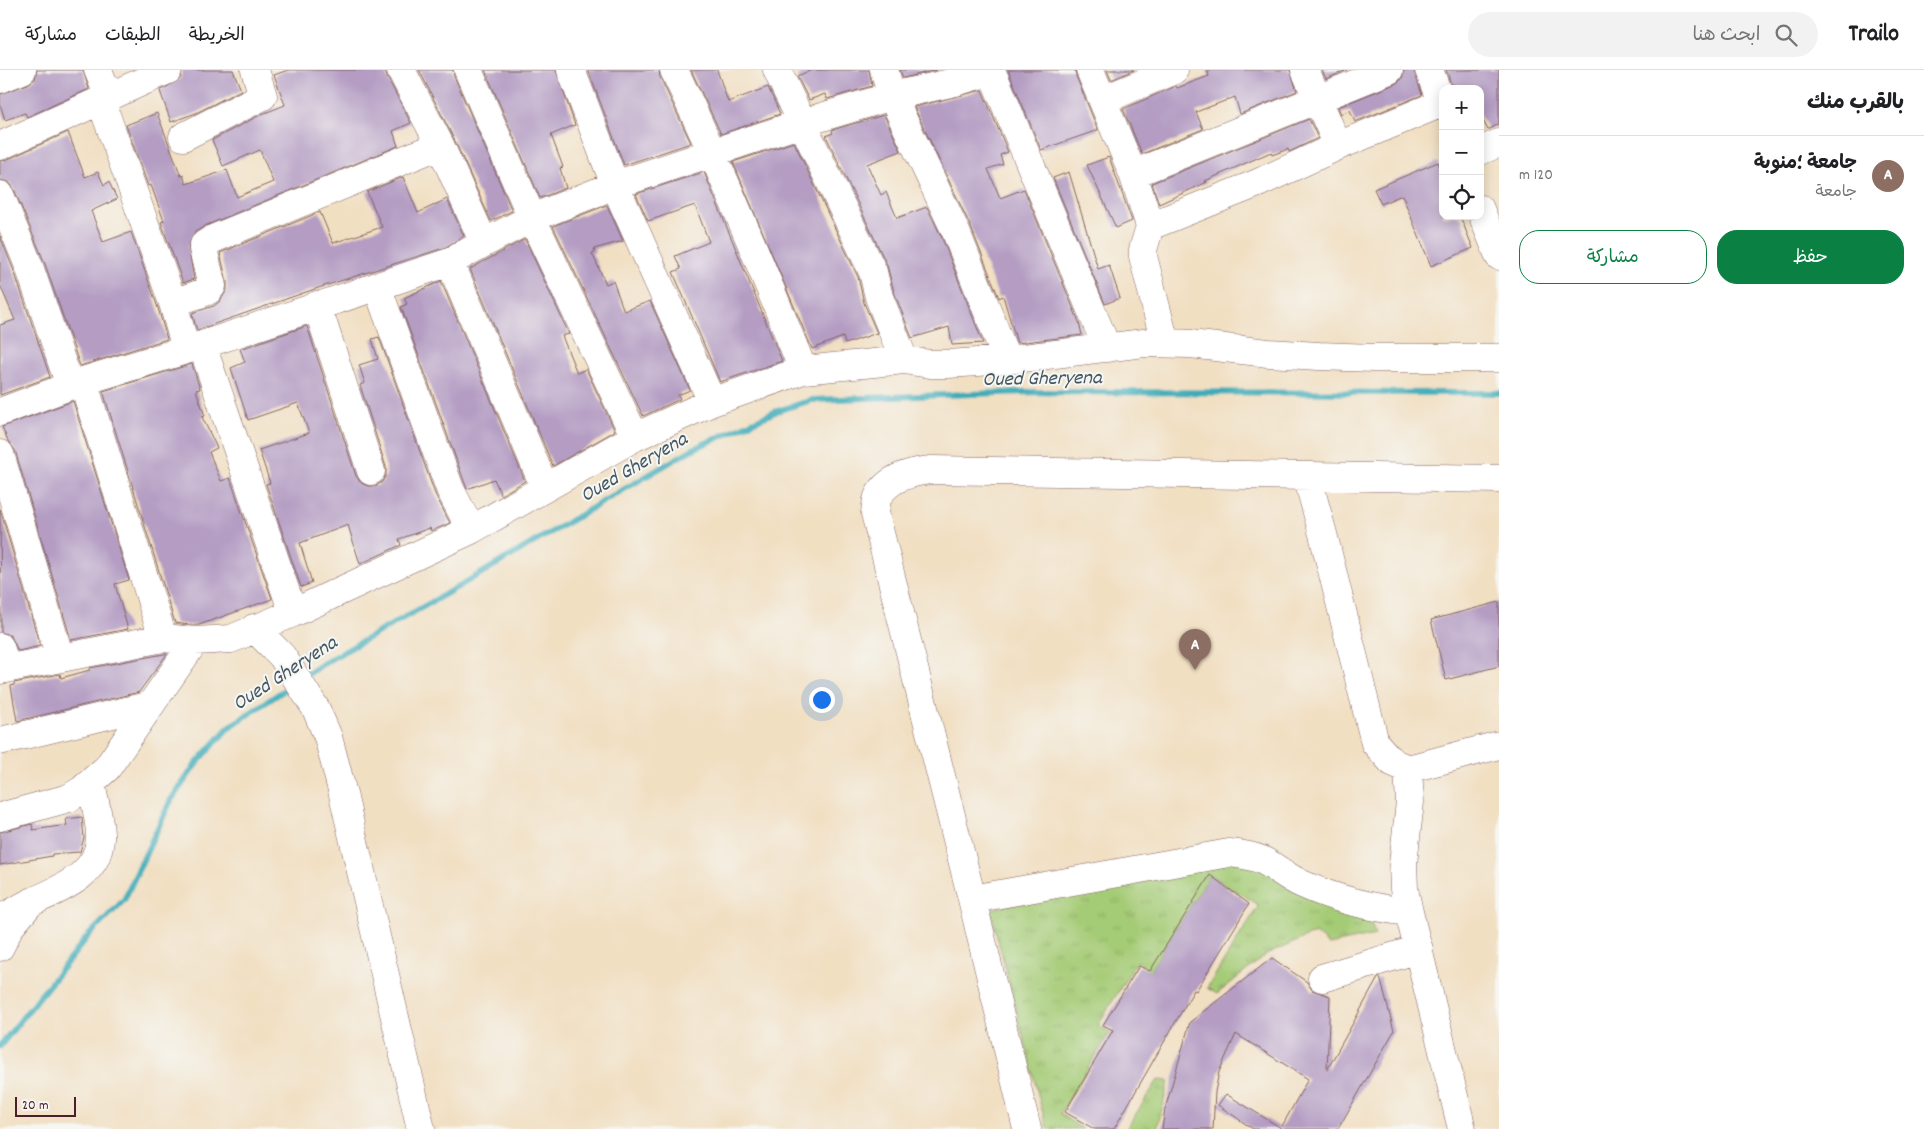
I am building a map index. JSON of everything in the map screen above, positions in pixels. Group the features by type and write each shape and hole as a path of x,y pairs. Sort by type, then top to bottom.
{"street":[{"path":"0,79 22,70"},
{"path":"98,70 105,99 173,303 194,347 293,613"},
{"path":"0,146 168,70"},
{"path":"183,137 263,96 255,70"},
{"path":"401,70 440,145 484,243"},
{"path":"468,70 532,218 636,437"},
{"path":"571,70 615,185 712,402"},
{"path":"674,70 713,152 760,261 803,370"},
{"path":"777,70 872,272 879,297 904,360"},
{"path":"884,70 892,96 956,232 1007,360"},
{"path":"0,412 76,384 450,262 532,218 615,185 802,123 892,96 955,82 991,70 1107,348"},
{"path":"1090,70 1133,174 1150,226 1143,250 1165,343"},
{"path":"1103,100 1174,70"},
{"path":"1305,70 1338,146"},
{"path":"1133,174 1390,70"},
{"path":"1429,70 1439,97"},
{"path":"1150,226 1258,182 1338,146 1439,106"},
{"path":"1484,149 1499,143"},
{"path":"173,303 208,291 212,286 203,249 204,245 213,239 440,145"},
{"path":"0,195 76,384 163,638"},
{"path":"1484,219 1499,256"},
{"path":"450,262 545,488"},
{"path":"377,286 450,489 471,530"},
{"path":"317,305 371,470"},
{"path":"2,662 60,658 163,638 195,641 230,639 293,613 471,530 636,437 712,402 803,370 904,360 930,364 948,364 1007,360 1144,343 1165,343 1320,356 1499,358"},
{"path":"0,454 60,658"},
{"path":"1027,1129 876,513 878,496 892,482 910,472 931,470 1499,479"},
{"path":"1307,476 1374,743 1392,762 1408,769 1499,745"},
{"path":"254,628 282,656 316,709 328,737 421,1129"},
{"path":"0,817 69,798 91,783 107,768 195,641"},
{"path":"0,741 151,705"},
{"path":"1408,769 1410,802 1402,864 1404,889 1462,1129"},
{"path":"0,918 65,888 84,873 96,858 100,839 91,783"},
{"path":"972,899 1229,853 1246,855 1262,860 1302,884 1328,893 1371,906 1410,912"},
{"path":"0,947 10,927 32,902"},
{"path":"1322,978 1419,949"}],"green space":[{"path":"1237,858 1366,907 1375,935 1329,945 1315,933 1266,955 1217,994 1207,988 1259,905 1210,875 1150,971 1137,961 1098,1025 1110,1032 1060,1114 1083,1129 1047,1129 990,909"},
{"path":"1158,1080 1169,1081 1157,1129 1126,1129"}],"building":[{"path":"37,70 83,70 89,89 27,117 25,113 5,120 0,104 0,94 28,84 35,79"},
{"path":"183,70 233,70 241,90 196,113 171,122 160,91 180,79"},
{"path":"288,70 385,70 411,123 393,131 398,146 207,225 195,232 188,246 194,279 183,283 161,222 164,221 151,185 148,186 126,125 157,113 181,176 183,175 186,184 227,170 237,197 273,182 260,150 223,166 212,140 262,114 285,105 274,75"},
{"path":"419,70 453,70 512,211 491,221 454,139"},
{"path":"485,70 556,70 575,125 551,135 563,167 560,168 566,188 540,198"},
{"path":"588,70 659,70 660,77 691,143 624,165"},
{"path":"691,70 717,70 728,102 768,87 780,114 721,134"},
{"path":"812,70 869,70 872,86 827,99 825,94 809,100 797,76"},
{"path":"900,70 937,70 903,78"},
{"path":"1008,70 1075,70 1098,130 1041,150"},
{"path":"1107,70 1134,70 1111,80"},
{"path":"1207,70 1290,70 1297,91 1240,114 1235,97 1196,112 1203,129 1142,154 1123,109 1176,86 1177,88 1209,76"},
{"path":"1322,70 1347,70 1326,79"},
{"path":"1404,70 1414,70 1422,95 1355,122 1350,110 1341,114 1338,107 1395,84 1402,79"},
{"path":"1446,70 1499,70 1499,124 1488,130 1484,122 1484,85 1452,85"},
{"path":"982,90 1008,152 1000,155 1003,164 988,169 1000,198 1024,189 1079,322 1082,335 1017,343 1003,296 999,298 970,225 914,107"},
{"path":"884,115 901,151 867,164 881,195 886,192 897,218 927,207 942,238 983,343 952,345 949,327 912,338 894,292 887,265 826,136 833,133 832,130"},
{"path":"1309,119 1318,138 1289,152 1288,149 1272,155 1271,152 1159,204 1152,183"},
{"path":"68,132 85,177 98,172 104,185 109,182 117,199 91,211 103,242 131,232 167,339 80,366 44,261 14,189 9,182 0,180 0,161"},
{"path":"794,142 858,277 864,303 877,333 845,344 843,337 812,349 733,162"},
{"path":"1109,157 1132,221 1116,228 1087,165"},
{"path":"1438,162 1439,220 1462,220 1473,248 1431,266 1402,195 1381,204 1374,189"},
{"path":"704,172 782,361 720,382 673,272 681,269 675,256 709,242 695,205 648,221 636,194"},
{"path":"1069,172 1098,269 1109,265 1120,298 1105,304 1053,178"},
{"path":"403,177 418,213 447,199 464,236 444,248 312,290 197,330 192,313 214,306 220,301 227,290 220,253 320,212 333,243 382,227 367,192"},
{"path":"607,205 623,241 594,249 595,252 592,253 606,284 613,281 624,311 650,301 690,390 678,395 680,399 643,416 553,226"},
{"path":"0,236 50,377 0,395 0,325 15,320 0,285"},
{"path":"525,239 569,334 562,336 577,373 586,369 615,431 553,466 470,269"},
{"path":"441,281 525,481 501,495 494,479 467,489 401,307 407,304 404,298"},
{"path":"307,326 356,476 361,483 368,486 376,486 382,482 386,475 386,467 360,385 365,383 359,365 378,359 372,339 379,337 435,494 450,523 431,531 430,528 399,539 401,545 360,564 348,525 300,543 312,583 301,587 266,484 270,483 259,450 309,433 298,403 248,420 231,368 245,362 240,349"},
{"path":"192,364 200,389 196,390 205,416 202,417 217,448 209,452 221,481 230,478 272,599 199,625 175,623 103,391"},
{"path":"73,401 129,580 115,584 128,629 71,640 15,450 8,441 2,427"},
{"path":"0,509 40,646 18,651 11,636 1,632"},
{"path":"1499,602 1499,666 1446,680 1431,620"},
{"path":"167,654 139,692 17,721 11,686 14,683 60,674 61,678 90,670 90,668"},
{"path":"82,817 84,838 80,852 52,854 52,856 0,865 0,832 32,824 33,830 67,825 66,819"},
{"path":"1210,875 1249,904 1196,991 1194,990 1114,1129 1094,1129 1065,1112 1113,1030 1103,1025 1139,966 1150,971"},
{"path":"1272,958 1307,982 1312,990 1330,996 1327,1070 1380,977 1394,1031 1338,1129 1253,1129 1218,1105 1226,1094 1281,1128 1308,1079 1236,1034 1219,1072 1215,1092 1213,1129 1162,1129 1165,1109 1190,1022"}],"waterway":[{"name":"Oued Gheryena","path":"302,678 324,663 691,450 777,411 812,400 1025,392 1499,393"},
{"name":"Oued Gheryena","path":"0,1046 89,935 124,900 171,800 196,764 229,727 292,685"}],"place":[{"name":"جامعة ؛منوبة","path":"1195,670"}]}
